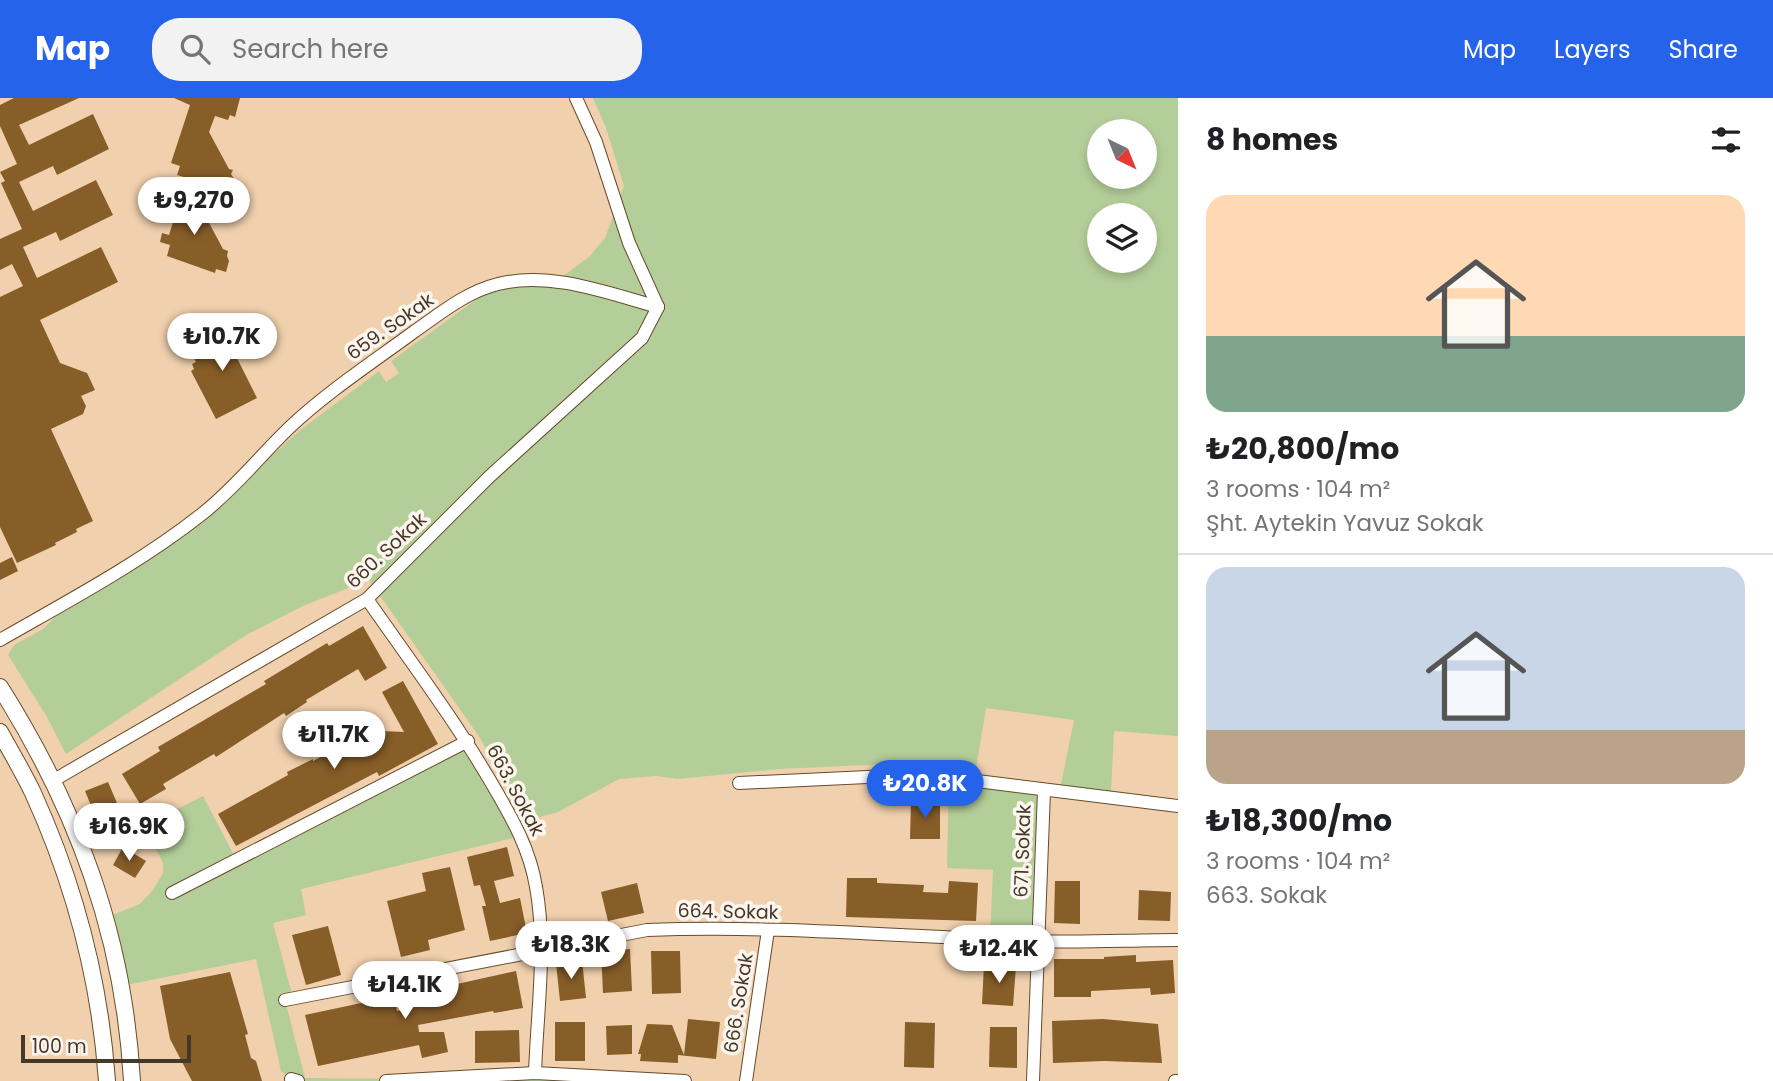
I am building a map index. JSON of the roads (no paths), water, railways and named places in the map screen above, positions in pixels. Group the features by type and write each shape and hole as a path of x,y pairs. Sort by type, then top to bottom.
{"main road":[{"path":"0,687 54,780 74,825 105,918 121,986 132,1074 143,1081"},
{"path":"0,732 32,791 62,865 89,959 107,1081"}],"street":[{"path":"576,98 596,142 629,243 659,307"},
{"name":"659. Sokak","path":"0,640 181,531 214,504 291,426 351,377 457,302 482,289 514,281 547,280 659,307"},
{"name":"660. Sokak","path":"54,780 367,599 489,477 642,338 659,307"},
{"name":"663. Sokak","path":"367,599 468,741 529,855 541,919 535,1073"},
{"path":"172,893 468,741"},
{"path":"739,783 888,776 961,779 1178,806"},
{"name":"671. Sokak","path":"1033,1081 1044,791"},
{"name":"664. Sokak","path":"285,1000 647,930 768,930 1038,941 1178,940"},
{"name":"666. Sokak","path":"746,1081 768,930"},
{"path":"386,1081 535,1073 685,1081"}]}
